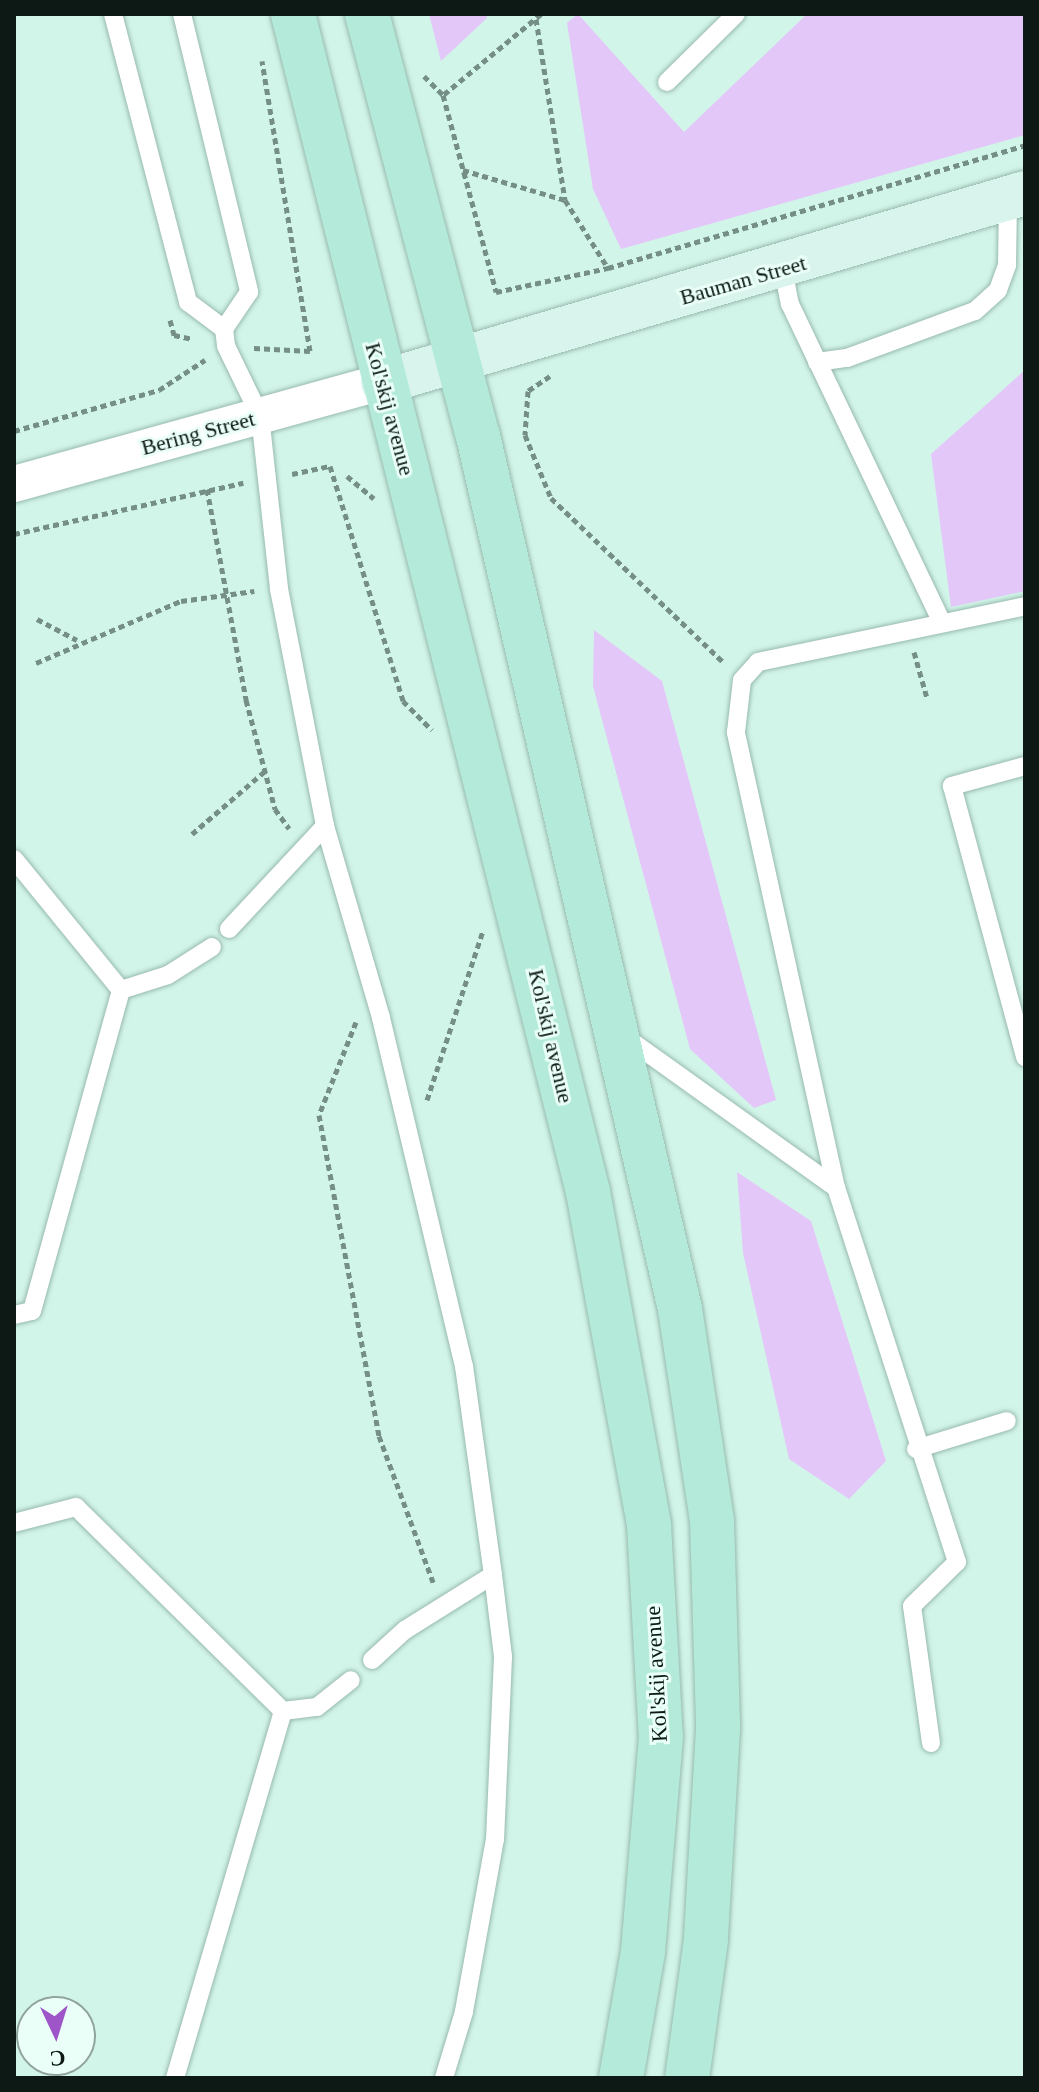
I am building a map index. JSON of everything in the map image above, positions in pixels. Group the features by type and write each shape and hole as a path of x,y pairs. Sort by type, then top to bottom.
{"main road":[{"name":"Kol'skij avenue","path":"293,14 581,1162 649,1525 661,1737 643,1952 621,2078"},
{"path":"367,14 459,361 680,1309 712,1521 718,1729 706,1940 687,2078"}],"street":[{"name":"Bauman Street","path":"383,382 783,269 1016,196"},
{"name":"Bering Street","path":"14,484 383,382"}],"lane":[{"path":"113,14 188,302 225,338 260,416 272,478 279,589 325,826 412,1147 464,1366 503,1657 495,1839 464,2012 444,2078"},
{"path":"182,14 249,292 225,338"},
{"path":"667,82 736,14"},
{"path":"817,362 847,358 975,311 998,290 1007,265 1016,196"},
{"path":"783,269 790,304 942,623"},
{"path":"931,1743 912,1606 957,1562 916,1449 836,1188 736,732 742,680 758,662 1025,606"},
{"path":"1025,766 952,786 1025,1057"},
{"path":"229,929 325,826"},
{"path":"14,859 121,990"},
{"path":"121,990 168,975 212,947"},
{"path":"14,1315 32,1311 121,990"},
{"path":"615,1029 836,1188"},
{"path":"916,1449 1007,1421"},
{"path":"14,1523 76,1507 283,1711"},
{"path":"372,1660 442,1607 493,1575"},
{"path":"283,1711 317,1707 351,1680"},
{"path":"175,2078 283,1711"}],"path":[{"path":"539,16 443,95 496,292 608,268 1025,145"},
{"path":"539,16 565,200 608,268"},
{"path":"260,45 310,351"},
{"path":"462,170 565,200"},
{"path":"14,431 159,390 225,338"},
{"path":"528,391 525,435 551,498 742,680"},
{"path":"14,534 207,489 330,466 403,701 441,739"},
{"path":"207,489 221,594 275,809 304,849"},
{"path":"36,663 78,640 181,601 279,589"},
{"path":"37,619 78,640"},
{"path":"908,632 927,698"},
{"path":"192,834 265,771"},
{"path":"412,1147 488,917"},
{"path":"359,1014 319,1115 379,1436 442,1607"}],"shaded area":[{"path":"429,14 486,14 487,18 441,61"},
{"path":"578,14 684,132 807,14 1025,14 1025,135 621,249 593,189 567,23"},
{"path":"1025,370 1025,591 951,607 931,454"},
{"path":"594,630 662,681 776,1100 754,1108 690,1049 593,686"},
{"path":"737,1172 811,1221 886,1461 849,1499 789,1459 743,1253"}]}
